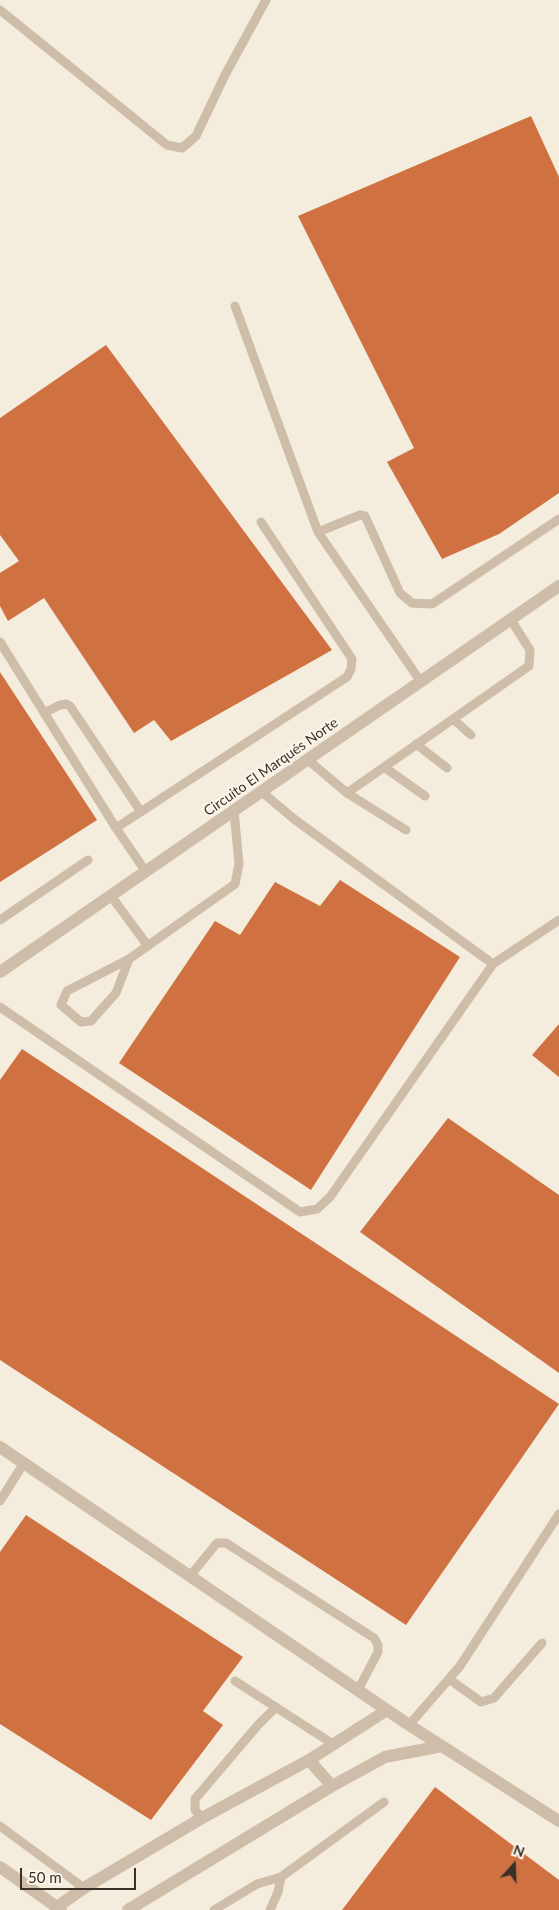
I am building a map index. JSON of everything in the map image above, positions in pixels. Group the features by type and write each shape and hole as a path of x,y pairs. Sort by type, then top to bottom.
{"street":[{"name":"Circuito El Marqués Norte","path":"0,972 559,586"},
{"path":"0,1447 409,1725 559,1821"},
{"path":"0,1867 58,1909 84,1888 202,1818 309,1760 387,1710"},
{"path":"128,1910 332,1786 385,1757 442,1746"},
{"path":"309,1760 332,1786"}],"lane":[{"path":"0,10 166,145 182,148 196,136 225,75 266,0"},
{"path":"235,306 318,532 421,682"},
{"path":"318,532 360,515 364,516 400,594 412,603 432,604 559,519"},
{"path":"116,828 347,677 351,669 352,659 261,522"},
{"path":"347,793 528,666 530,650 511,620"},
{"path":"0,642 116,828 146,872"},
{"path":"44,713 60,705 66,704 70,706 141,812"},
{"path":"453,719 471,735"},
{"path":"416,744 447,768"},
{"path":"308,760 347,793 406,830"},
{"path":"384,767 426,796"},
{"path":"262,792 294,819 493,964"},
{"path":"129,959 116,993 91,1021 81,1022 61,1005 66,991 129,959 235,884 239,864 234,811"},
{"path":"0,920 88,860"},
{"path":"111,896 148,946"},
{"path":"0,1007 300,1212 317,1209 330,1197 493,964 559,920"},
{"path":"0,1502 24,1463"},
{"path":"409,1725 460,1666 559,1514"},
{"path":"190,1576 217,1543 226,1543 374,1638 378,1645 378,1652 358,1690"},
{"path":"449,1679 481,1702 488,1701 494,1698 542,1644"},
{"path":"235,1681 333,1744"},
{"path":"202,1818 195,1810 195,1799 258,1725 276,1707"},
{"path":"214,1910 257,1884 280,1877 384,1802"},
{"path":"0,1826 84,1888"},
{"path":"270,1910 278,1892 280,1877"}],"building":[{"path":"531,116 559,177 559,493 499,534 442,559 387,462 414,448 298,216"},
{"path":"106,345 332,650 171,741 154,720 134,733 44,598 8,621 0,606 0,573 19,561 0,535 0,418"},
{"path":"0,672 97,820 0,882"},
{"path":"340,880 460,957 311,1190 119,1063 215,921 240,935 275,882 320,906"},
{"path":"559,1024 559,1077 532,1055"},
{"path":"22,1049 559,1404 406,1625 0,1360 0,1080"},
{"path":"448,1118 559,1195 559,1373 360,1232"},
{"path":"26,1515 243,1657 203,1711 223,1725 151,1820 0,1724 0,1552"},
{"path":"435,1787 559,1880 559,1910 342,1910"}]}
